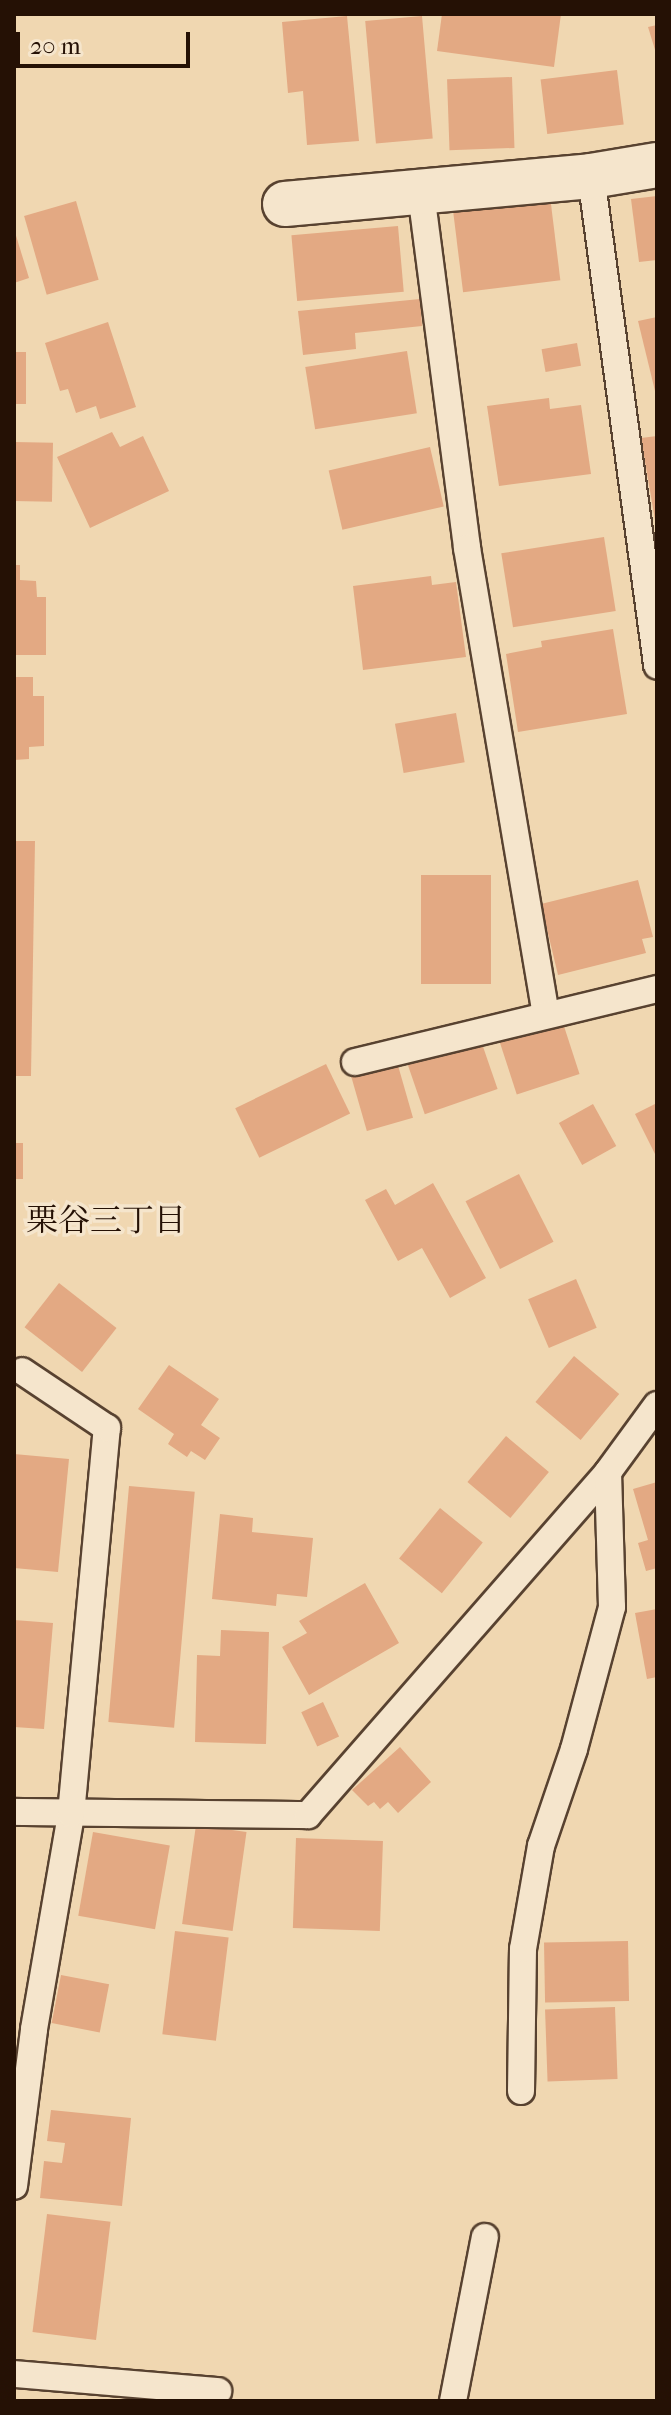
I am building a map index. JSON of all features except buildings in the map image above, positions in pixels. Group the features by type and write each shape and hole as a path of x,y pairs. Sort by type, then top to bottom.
{"street":[{"path":"285,204 591,176 657,165"}],"lane":[{"path":"591,176 657,666"},
{"path":"421,193 467,548 546,1013"},
{"path":"355,1062 546,1013 657,989"},
{"path":"14,2186 34,2029 71,1814 107,1428 22,1371"},
{"path":"14,1812 308,1815 608,1472 657,1405"},
{"path":"521,2091 523,1949 541,1846 574,1749 612,1607 608,1472"},
{"path":"453,2401 485,2237"},
{"path":"14,2374 218,2391"}],"district":[{"name":"栗谷三丁目","path":"106,1221"}]}
